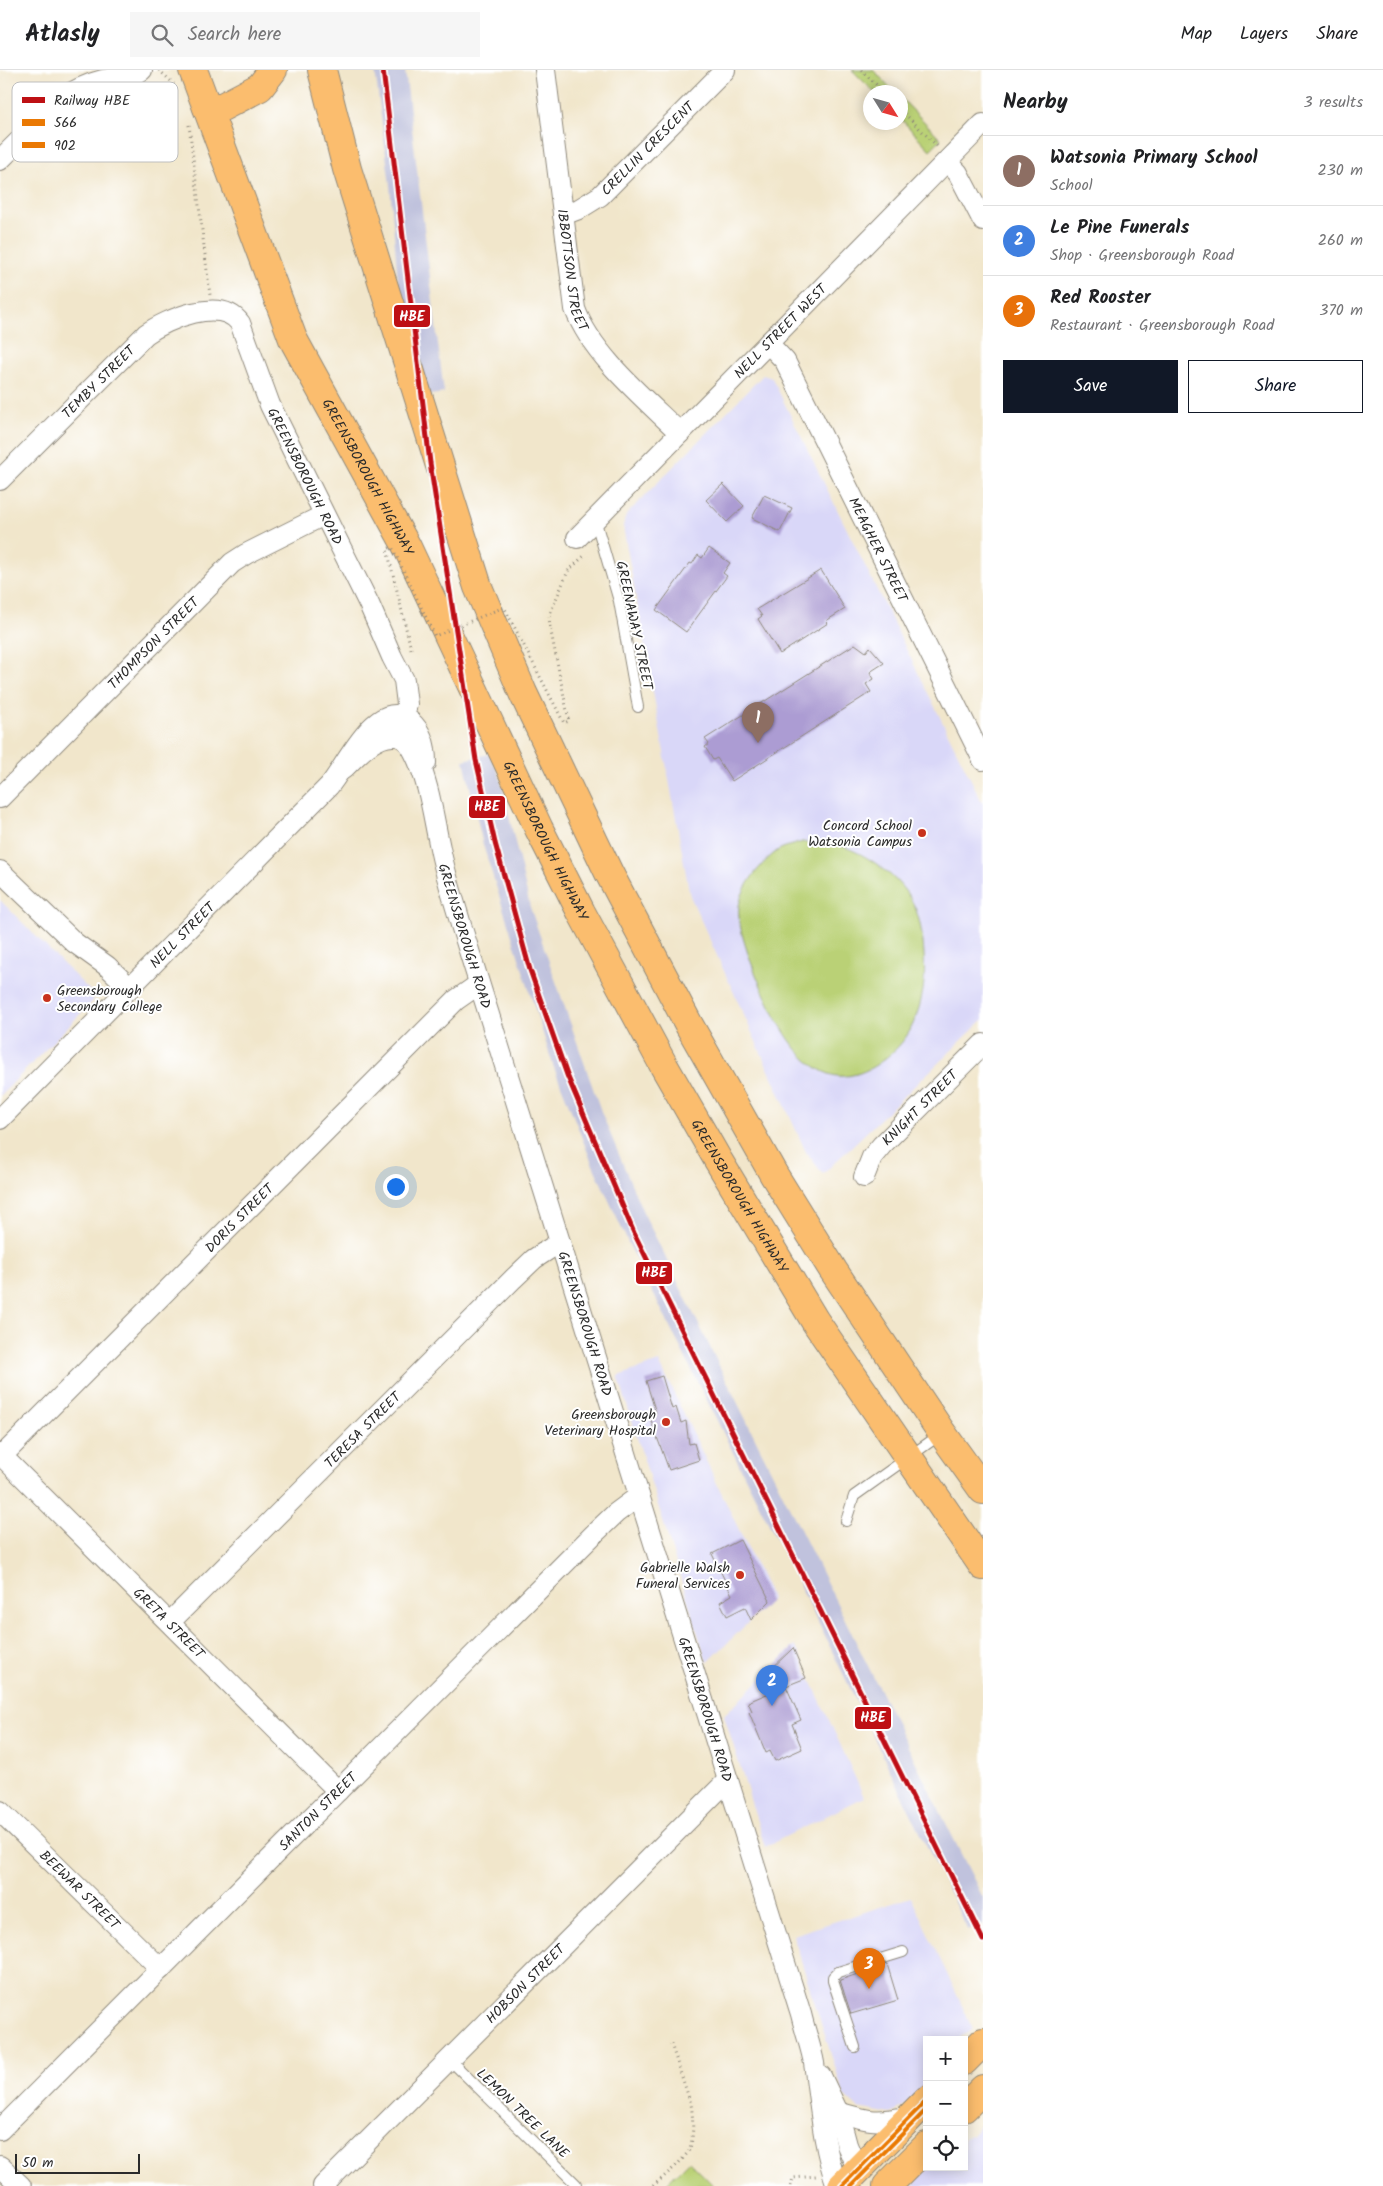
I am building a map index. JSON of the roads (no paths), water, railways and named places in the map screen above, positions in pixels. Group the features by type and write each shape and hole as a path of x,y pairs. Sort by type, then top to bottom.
{"main road":[{"path":"197,114 222,107 260,87 272,70"},
{"path":"322,70 347,169 478,587 523,693 609,873 689,1025 764,1158 833,1270 942,1433 983,1490"},
{"name":"GREENSBOROUGH HIGHWAY","path":"184,78 197,114 293,339 407,548 539,829 581,912 664,1066 815,1321 983,1566"},
{"path":"968,2057 983,2042"},
{"path":"968,2104 983,2090"},
{"path":"849,2182 919,2108"},
{"path":"887,2186 923,2150"}],"street":[{"path":"99,82 128,77 142,70"},
{"name":"IBBOTTSON STREET","path":"545,70 573,301 579,322 586,335 603,357 680,433"},
{"name":"CRELLIN CRESCENT","path":"562,215 579,209 600,196 725,70"},
{"name":"NELL STREET WEST","path":"583,542 595,519 768,343 942,154 983,124"},
{"path":"0,160 12,148"},
{"path":"942,154 964,182 983,221"},
{"name":"TEMBY STREET","path":"0,480 146,334 171,320 212,310"},
{"name":"GREENSBOROUGH ROAD","path":"212,310 232,314 240,323 270,405 369,604 392,657 399,716 395,736 402,737 415,753 426,785 440,851 479,984 814,2061 838,2112 847,2145 849,2182"},
{"name":"MEAGHER STREET","path":"768,343 785,361 983,760"},
{"name":"THOMPSON STREET","path":"0,798 232,563 246,554 324,515"},
{"name":"GREENSBOROUGH ROAD","path":"399,716 412,723 424,742 426,785"},
{"name":"NELL STREET","path":"0,1119 329,786 370,728 380,719 399,716"},
{"name":"NELL STREET","path":"342,770 378,740 386,736 395,736"},
{"path":"0,871 75,943 98,974 125,992"},
{"name":"DORIS STREET","path":"1,1455 456,1000 479,984"},
{"name":"KNIGHT STREET","path":"864,1178 872,1157 882,1145 983,1044"},
{"name":"TERESA STREET","path":"170,1622 512,1279 534,1259 560,1242"},
{"name":"GRETA STREET","path":"1,1455 338,1791"},
{"name":"SANTON STREET","path":"0,2130 597,1531 638,1496"},
{"name":"HOBSON STREET","path":"323,2186 728,1780"},
{"name":"BEEWAR STREET","path":"0,1811 161,1969"},
{"name":"GREENSBOROUGH ROAD","path":"814,2061 820,2117 831,2168 849,2182"},
{"path":"838,2112 868,2122 883,2122 919,2108"},
{"path":"0,2166 21,2186"}],"lane":[{"name":"GREENAWAY STREET","path":"595,519 619,601 638,707"},
{"path":"846,1521 854,1496 942,1433"},
{"path":"855,2047 833,1976 838,1972 903,1952"},
{"name":"LEMON TREE LANE","path":"449,2059 576,2184 574,2186"}],"rail line":[{"name":"HBE","path":"383,70 430,463 476,760 495,843 530,970 567,1075 634,1233 983,1940"}],"place":[{"name":"Watsonia Primary School","path":"758,743"},
{"name":"Concord School Watsonia Campus","path":"922,833"},
{"name":"Greensborough Secondary College","path":"47,998"},
{"name":"Greensborough Veterinary Hospital","path":"666,1422"},
{"name":"Gabrielle Walsh Funeral Services","path":"740,1575"},
{"name":"Le Pine Funerals","path":"772,1706"},
{"name":"Red Rooster","path":"869,1989"}]}
